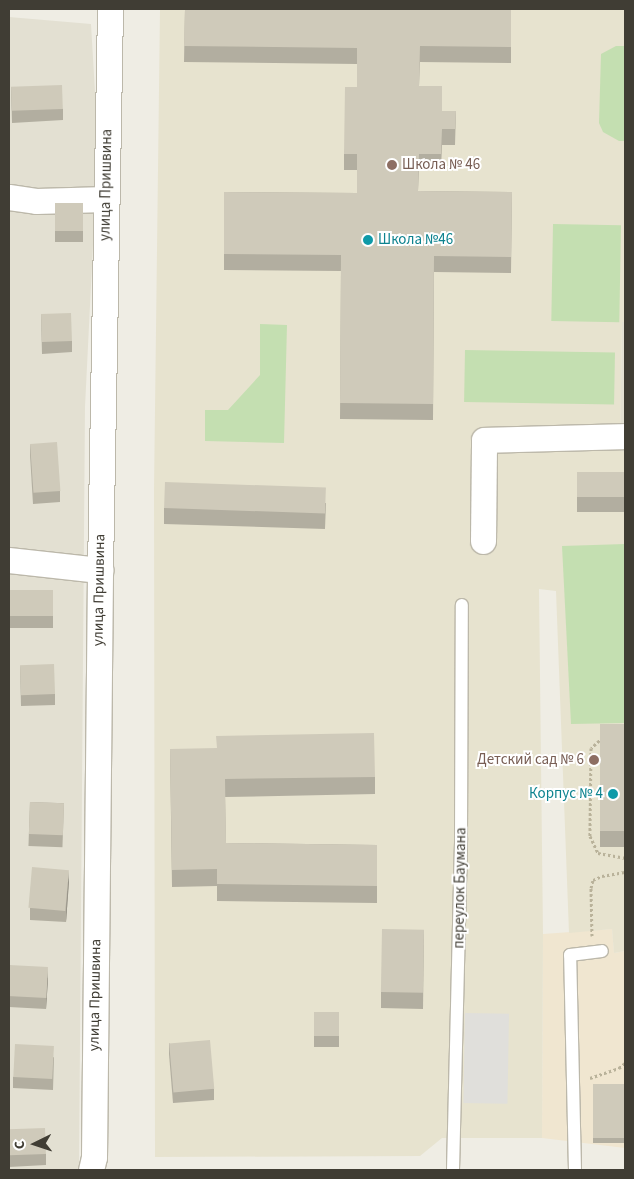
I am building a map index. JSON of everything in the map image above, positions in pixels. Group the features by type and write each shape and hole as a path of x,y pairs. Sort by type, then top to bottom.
{"street":[{"name":"улица Пришвина","path":"91,1170 94,1157 100,570 110,9"},
{"path":"9,197 36,201 106,199"},
{"path":"483,541 484,440 625,436"},
{"path":"9,560 100,570"}],"lane":[{"name":"переулок Баумана","path":"453,1170 461,838 462,605"},
{"path":"575,1170 570,955 598,951"}],"path":[{"path":"611,736 603,737 591,748 590,836 598,853 625,858"},
{"path":"598,951 590,905 593,880 602,876 625,872"},
{"path":"588,1087 588,1078 619,1068 625,1063"}],"shaded area":[{"path":"160,9 625,9 625,322 622,322 620,451 625,452 625,951 614,953 612,929 569,933 556,591 539,589 543,934 542,1138 442,1138 420,1156 155,1157 154,489"},
{"path":"9,17 91,24 98,143 85,407 79,1169 9,1170"},
{"path":"622,322 625,322 625,452 620,452"},
{"path":"612,929 614,953 625,951 625,1148 542,1138 543,934"},
{"path":"465,1013 509,1014 507,1104 463,1103"}],"green space":[{"path":"616,46 625,46 625,141 619,141 603,132 599,123 601,54"},
{"path":"553,224 621,225 619,322 551,321"},
{"path":"260,324 287,325 284,443 205,441 205,410 228,410 260,375"},
{"path":"465,350 615,353 614,405 464,402"},
{"path":"625,544 625,723 571,724 562,546"}],"building":[{"name":"Школа №46","path":"185,9 511,9 511,47 420,46 419,86 442,86 442,111 456,111 455,129 442,129 441,154 419,154 418,191 512,192 511,257 434,256 433,404 340,403 341,255 224,254 224,192 357,193 357,154 344,154 345,87 357,87 357,48 184,46"},
{"path":"62,85 63,109 12,111 11,87"},
{"path":"55,203 83,203 83,231 55,231"},
{"path":"71,313 72,341 42,342 41,314"},
{"path":"57,442 60,491 33,493 30,444"},
{"path":"577,472 625,472 625,497 577,497"},
{"path":"165,482 326,488 325,514 164,508"},
{"path":"9,590 53,590 53,616 9,616"},
{"path":"54,664 55,694 21,695 20,665"},
{"name":"Корпус № 4","path":"600,724 625,724 625,831 600,831"},
{"path":"374,733 375,777 225,779 226,843 377,845 377,886 217,884 217,869 172,870 170,749 217,748 216,736"},
{"path":"30,802 64,803 63,835 29,834"},
{"path":"32,867 69,870 65,911 28,908"},
{"path":"382,929 424,930 423,993 381,992"},
{"path":"9,965 48,967 46,998 9,996"},
{"path":"314,1012 339,1012 339,1036 314,1036"},
{"path":"210,1040 214,1089 173,1092 169,1044"},
{"path":"15,1044 54,1046 52,1079 13,1077"},
{"path":"593,1084 625,1084 625,1138 593,1138"},
{"path":"45,1128 46,1154 10,1155 9,1129"}],"place":[{"name":"Школа № 46","path":"392,165"},
{"name":"Школа №46","path":"368,240"},
{"name":"Детский сад № 6","path":"594,760"},
{"name":"Корпус № 4","path":"613,794"}]}
